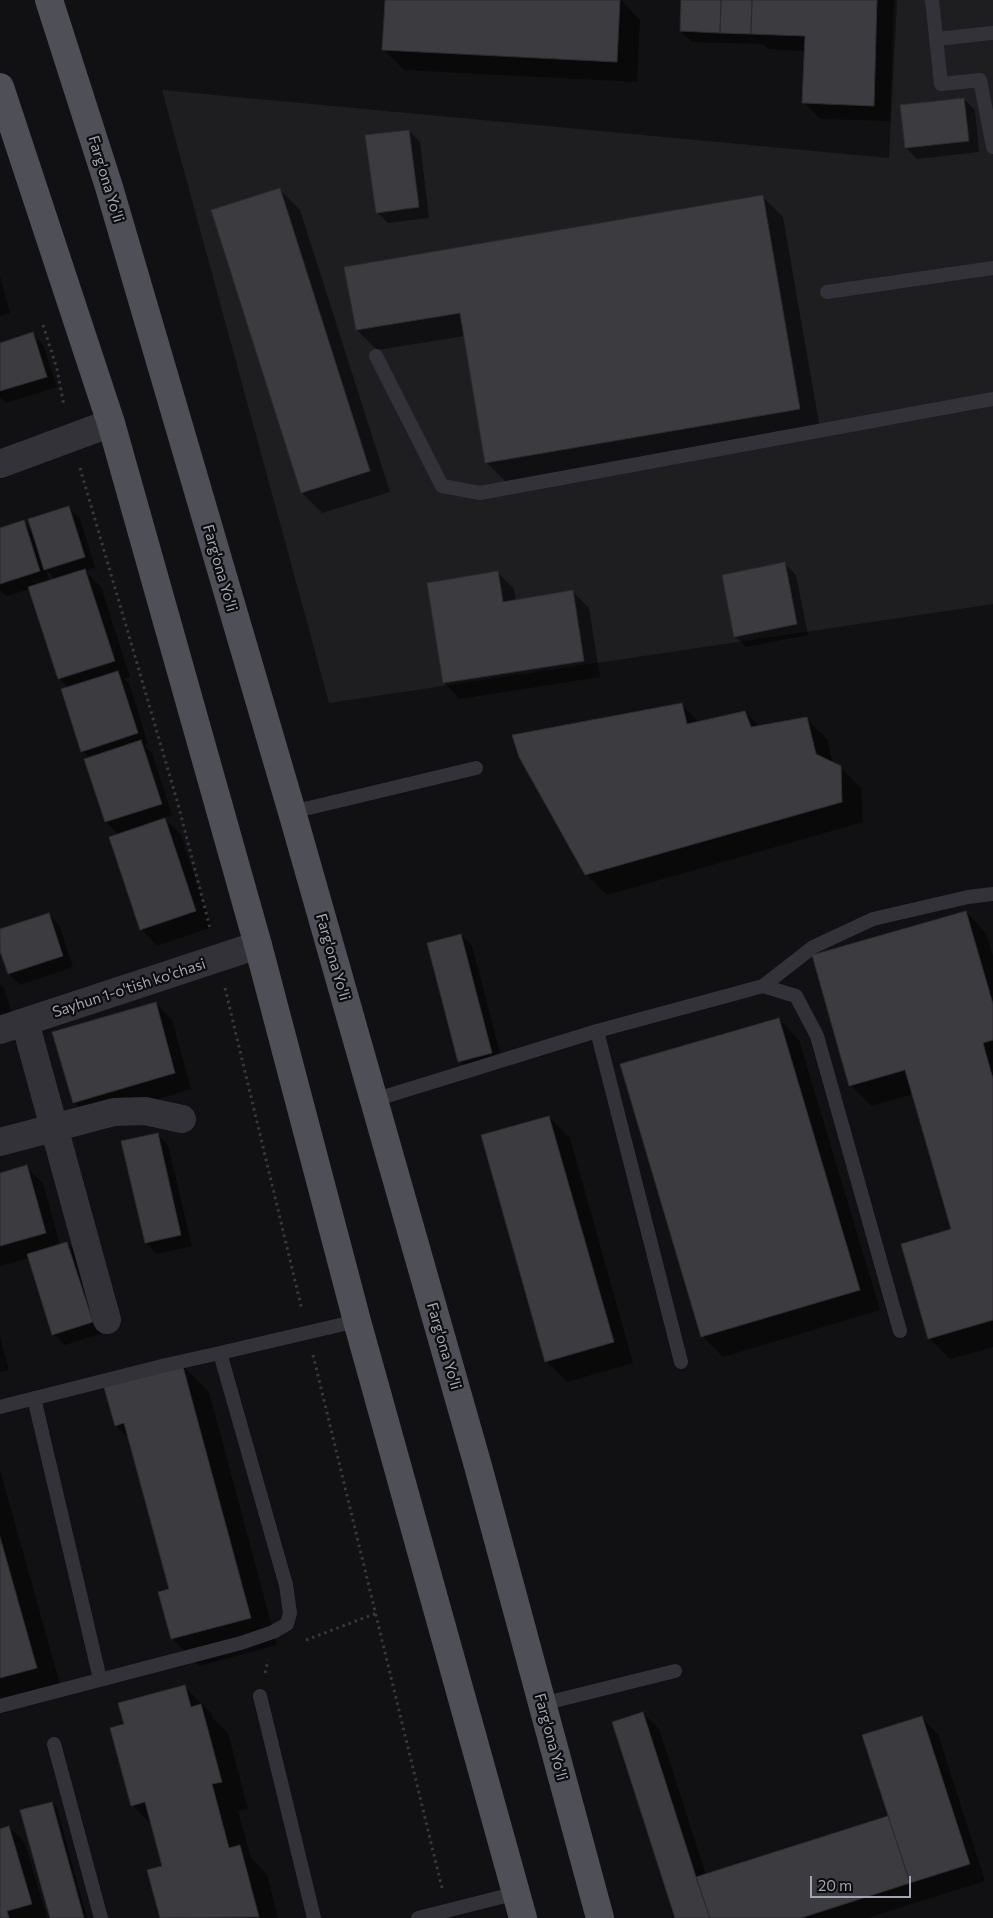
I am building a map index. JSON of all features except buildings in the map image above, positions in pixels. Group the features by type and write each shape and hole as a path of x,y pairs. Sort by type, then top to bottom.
{"main road":[{"name":"Farg'ona Yo'li","path":"49,0 109,187 292,812 478,1466 600,1918"},
{"path":"0,87 111,423 258,946 358,1321 520,1906"}],"street":[{"path":"0,464 111,423"},
{"name":"Sayhun 1-o'tish ko'chasi","path":"12,1026 258,946"},
{"path":"12,1026 54,1128 108,1320"},
{"path":"0,1142 114,1112 145,1111 182,1118"}],"lane":[{"path":"932,0 941,84 980,80 993,147"},
{"path":"936,39 993,33"},
{"path":"827,292 993,268"},
{"path":"376,356 442,486 480,493 993,399"},
{"path":"292,812 476,768"},
{"path":"374,1100 597,1031 763,986 812,947 873,920 968,897 993,894"},
{"path":"763,986 796,996 817,1036 900,1331"},
{"path":"597,1031 681,1362"},
{"path":"0,1407 166,1364 358,1321"},
{"path":"0,1706 241,1643 273,1632 287,1624 290,1612 286,1585 220,1353"},
{"path":"34,1398 100,1679"},
{"path":"542,1704 675,1671"},
{"path":"260,1696 314,1918"},
{"path":"54,1744 101,1918"},
{"path":"418,1918 447,1910 520,1906"}],"path":[{"path":"42,322 57,369 71,439 178,804 218,958 447,1910"},
{"path":"260,1696 273,1632"}],"shaded area":[{"path":"897,0 993,0 993,604 329,703 162,90 889,158"}]}
